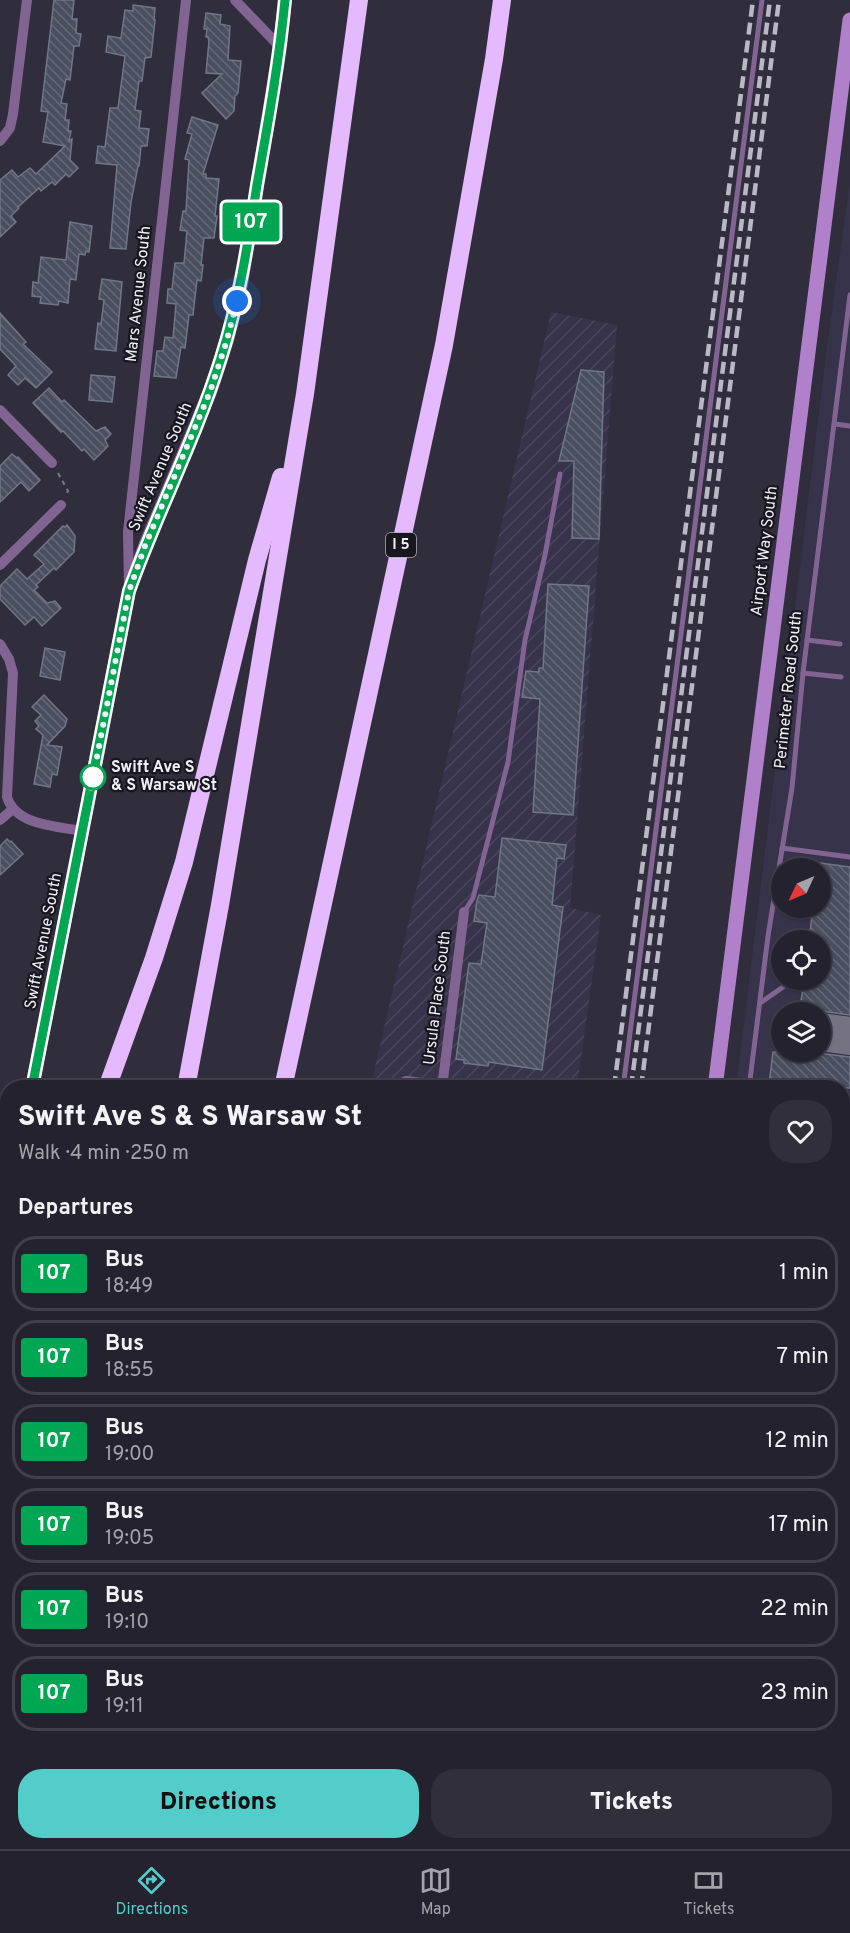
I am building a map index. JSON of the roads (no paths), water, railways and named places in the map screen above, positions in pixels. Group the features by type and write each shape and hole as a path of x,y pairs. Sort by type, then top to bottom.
{"highway":[{"path":"187,1080 220,905 305,394 359,0"},
{"name":"I 5","path":"286,1080 444,345 494,59 502,0"},
{"path":"110,1080 154,958 184,862 257,560 305,394"}],"main road":[{"name":"Airport Way South","path":"716,1080 850,20"}],"street":[{"path":"0,141 10,128 14,114 27,0"},
{"name":"Mars Avenue South","path":"129,591 128,532 186,0"},
{"path":"235,0 280,47"},
{"name":"Swift Avenue South","path":"34,1080 129,591 145,546 210,392 227,340 241,284 280,47 285,0"},
{"path":"0,410 52,463"},
{"path":"0,565 61,505"},
{"path":"0,644 9,659 13,673 7,797 18,815 27,820 82,831"},
{"path":"0,820 13,809"},
{"name":"Ursula Place South","path":"443,1080 464,912"}],"lane":[{"path":"624,1080 762,0"},
{"name":"Perimeter Road South","path":"750,1080 768,936 792,788 803,673 850,295"},
{"path":"835,424 850,426"},
{"path":"464,912 473,898 508,762 525,640 545,555 560,474"},
{"path":"807,640 840,644"},
{"path":"803,673 841,677"},
{"path":"782,848 850,857"},
{"path":"760,1003 779,990"}],"railway":[{"path":"615,1080 753,0"},
{"path":"632,1080 770,0"},
{"path":"642,1080 779,0"}],"place":[{"name":"Swift Ave S & S Warsaw St","path":"93,777"}]}
